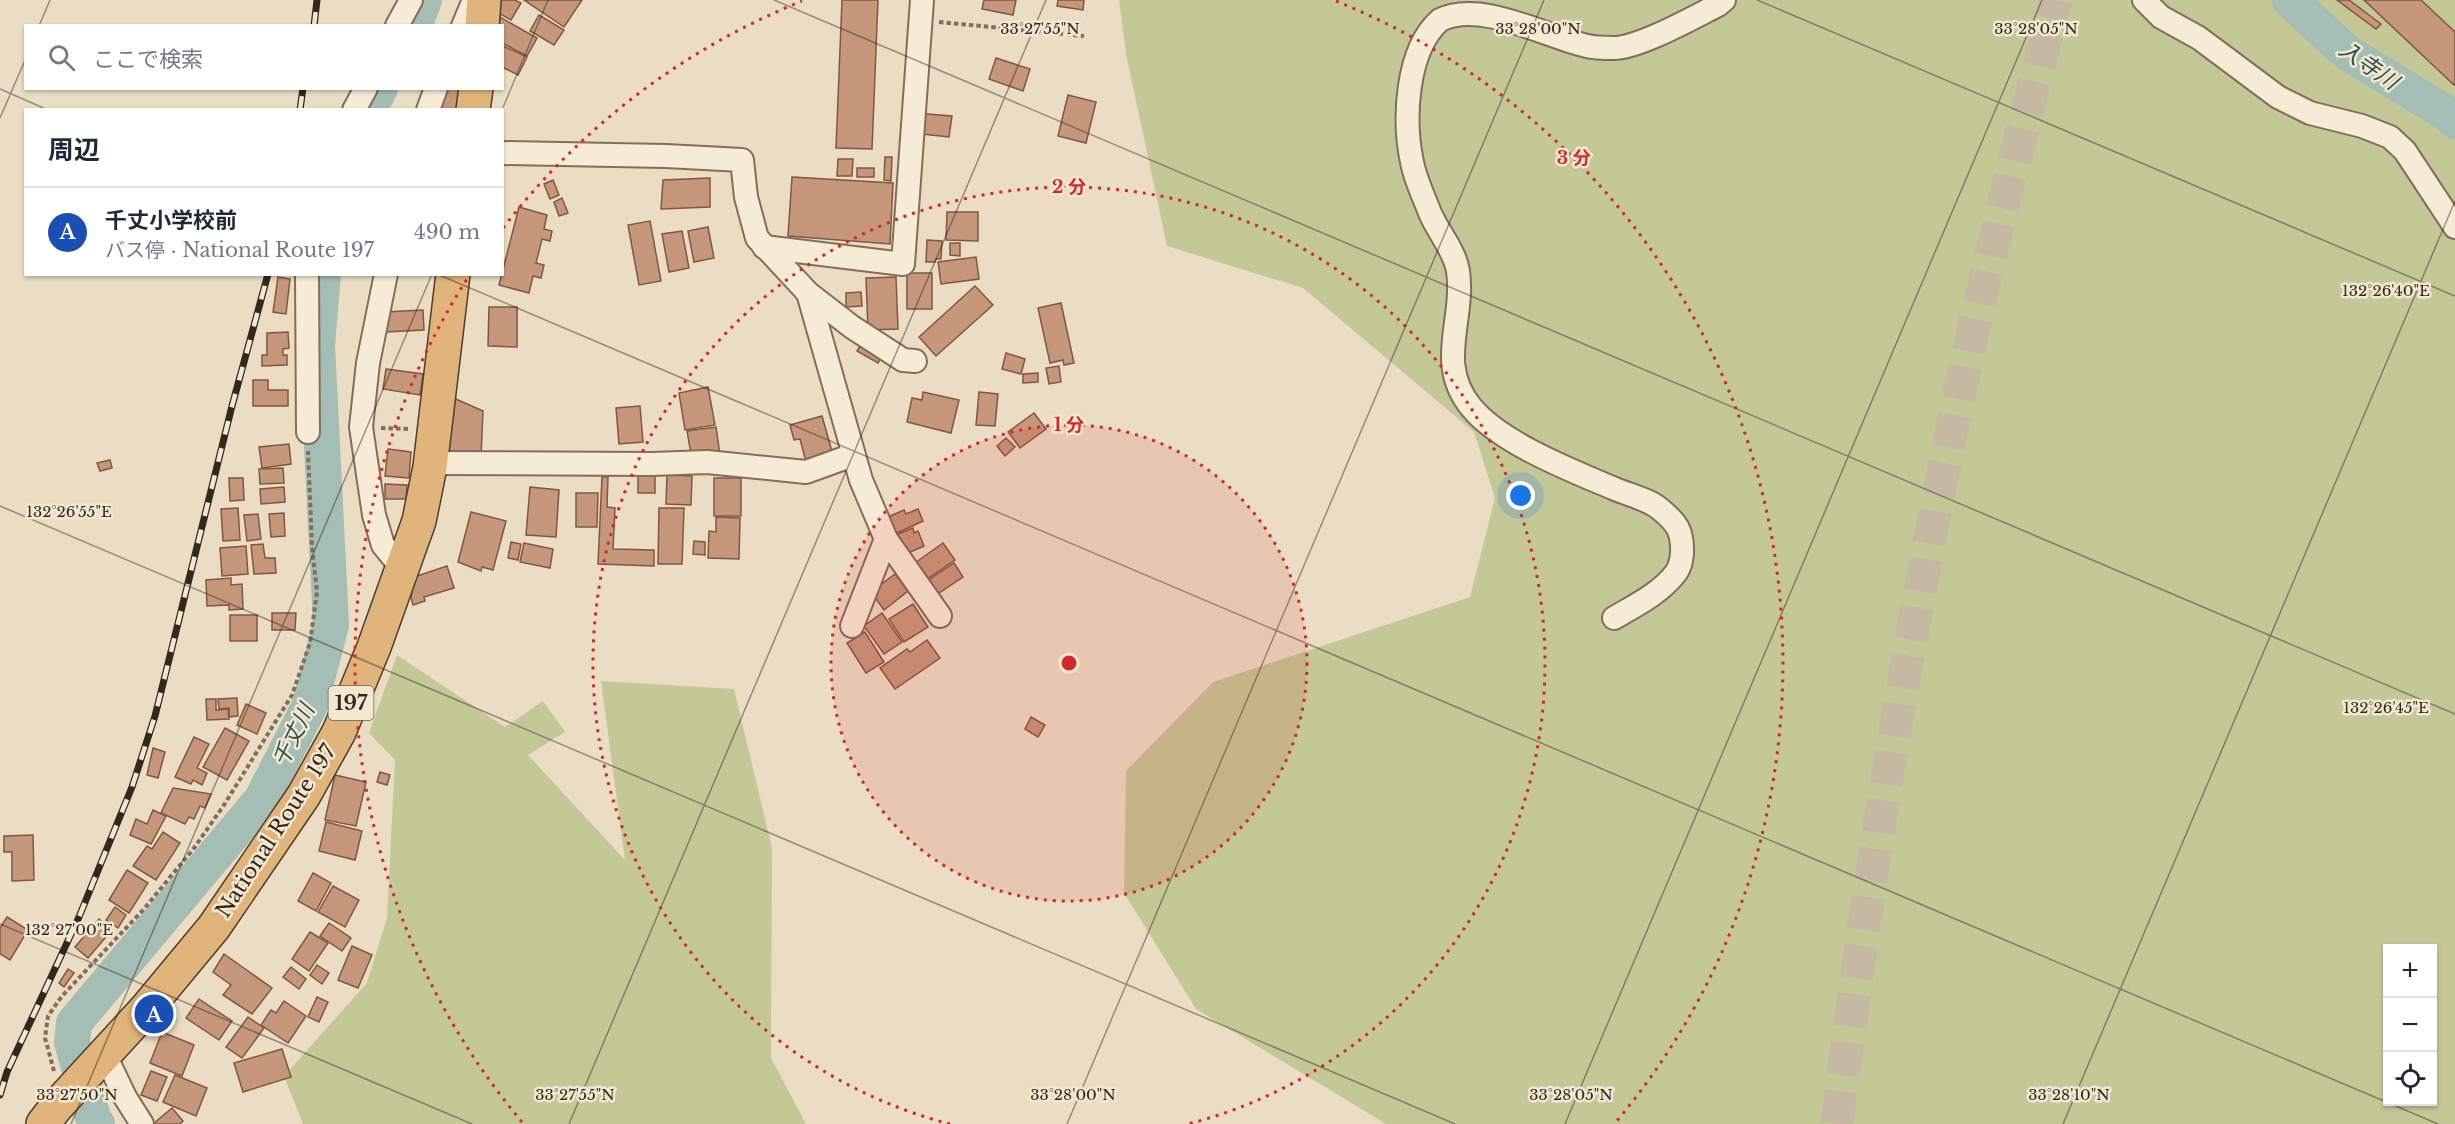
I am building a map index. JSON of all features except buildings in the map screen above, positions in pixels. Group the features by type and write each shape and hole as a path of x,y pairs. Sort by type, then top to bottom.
{"highway":[{"path":"482,24 484,0"},
{"path":"473,108 476,90"},
{"name":"National Route 197","path":"54,1111 214,927 304,795 339,732 374,647 419,521 430,463 453,276"}],"street":[{"path":"398,24 411,0"},
{"path":"464,24 474,0"},
{"path":"1614,618 1656,593 1677,572 1681,563 1682,538 1677,525 1657,507 1569,469 1506,436 1472,409 1457,387 1452,370 1452,346 1460,296 1457,267 1431,215 1412,165 1406,122 1413,75 1424,38 1442,18 1461,8 1484,6 1587,46 1618,48 1658,35 1724,0"},
{"path":"2144,0 2161,17 2199,38 2278,97 2310,113 2362,126 2390,137 2405,151 2455,227"},
{"path":"764,247 903,264 921,10"},
{"path":"355,108 365,90"},
{"path":"429,108 435,90"},
{"path":"504,153 742,160 749,208 757,238 764,247 808,294 852,327 903,360 915,361"},
{"path":"307,276 308,432"},
{"path":"386,276 368,363 361,427 374,515 383,545 401,567"},
{"path":"808,294 861,480 886,539 940,616"},
{"path":"430,463 652,464 707,462 806,472 853,455"},
{"path":"852,626 886,539"},
{"path":"100,1059 142,1124"}],"path":[{"path":"921,10 1084,36"},
{"path":"361,427 434,430"},
{"path":"54,1111 45,1038 48,1016 62,996 144,909 194,848 292,695 310,643 317,592 312,547 308,432"}],"green space":[{"path":"1119,0 2455,0 2455,1124 1386,1124 1196,1009 1124,893 1126,771 1213,682 1470,597 1495,498 1474,432 1303,288 1167,246 1126,54"},
{"path":"397,655 505,727 543,701 565,732 528,755 625,860 601,681 734,689 772,848 771,1058 806,1124 303,1124 284,1076 367,983 387,918 395,760 369,733"}],"waterway":[{"name":"千丈川","path":"415,24 424,0"},
{"name":"入寺川","path":"2290,0 2346,52 2448,114 2455,121"},
{"name":"千丈川","path":"370,108 379,90"},
{"name":"千丈川","path":"97,1124 94,1121 72,1042 74,1023 262,799 310,705 331,625 317,345 323,276"}],"tunnel":[{"path":"1837,1124 1876,848 1923,573 1982,293 2056,0"}],"railway":[{"path":"314,24 317,0"},
{"path":"300,108 303,90"},
{"path":"0,1095 7,1072 79,917 132,787 155,716 232,406 267,276"}],"place":[{"name":"千丈小学校前","path":"154,1014"}]}
